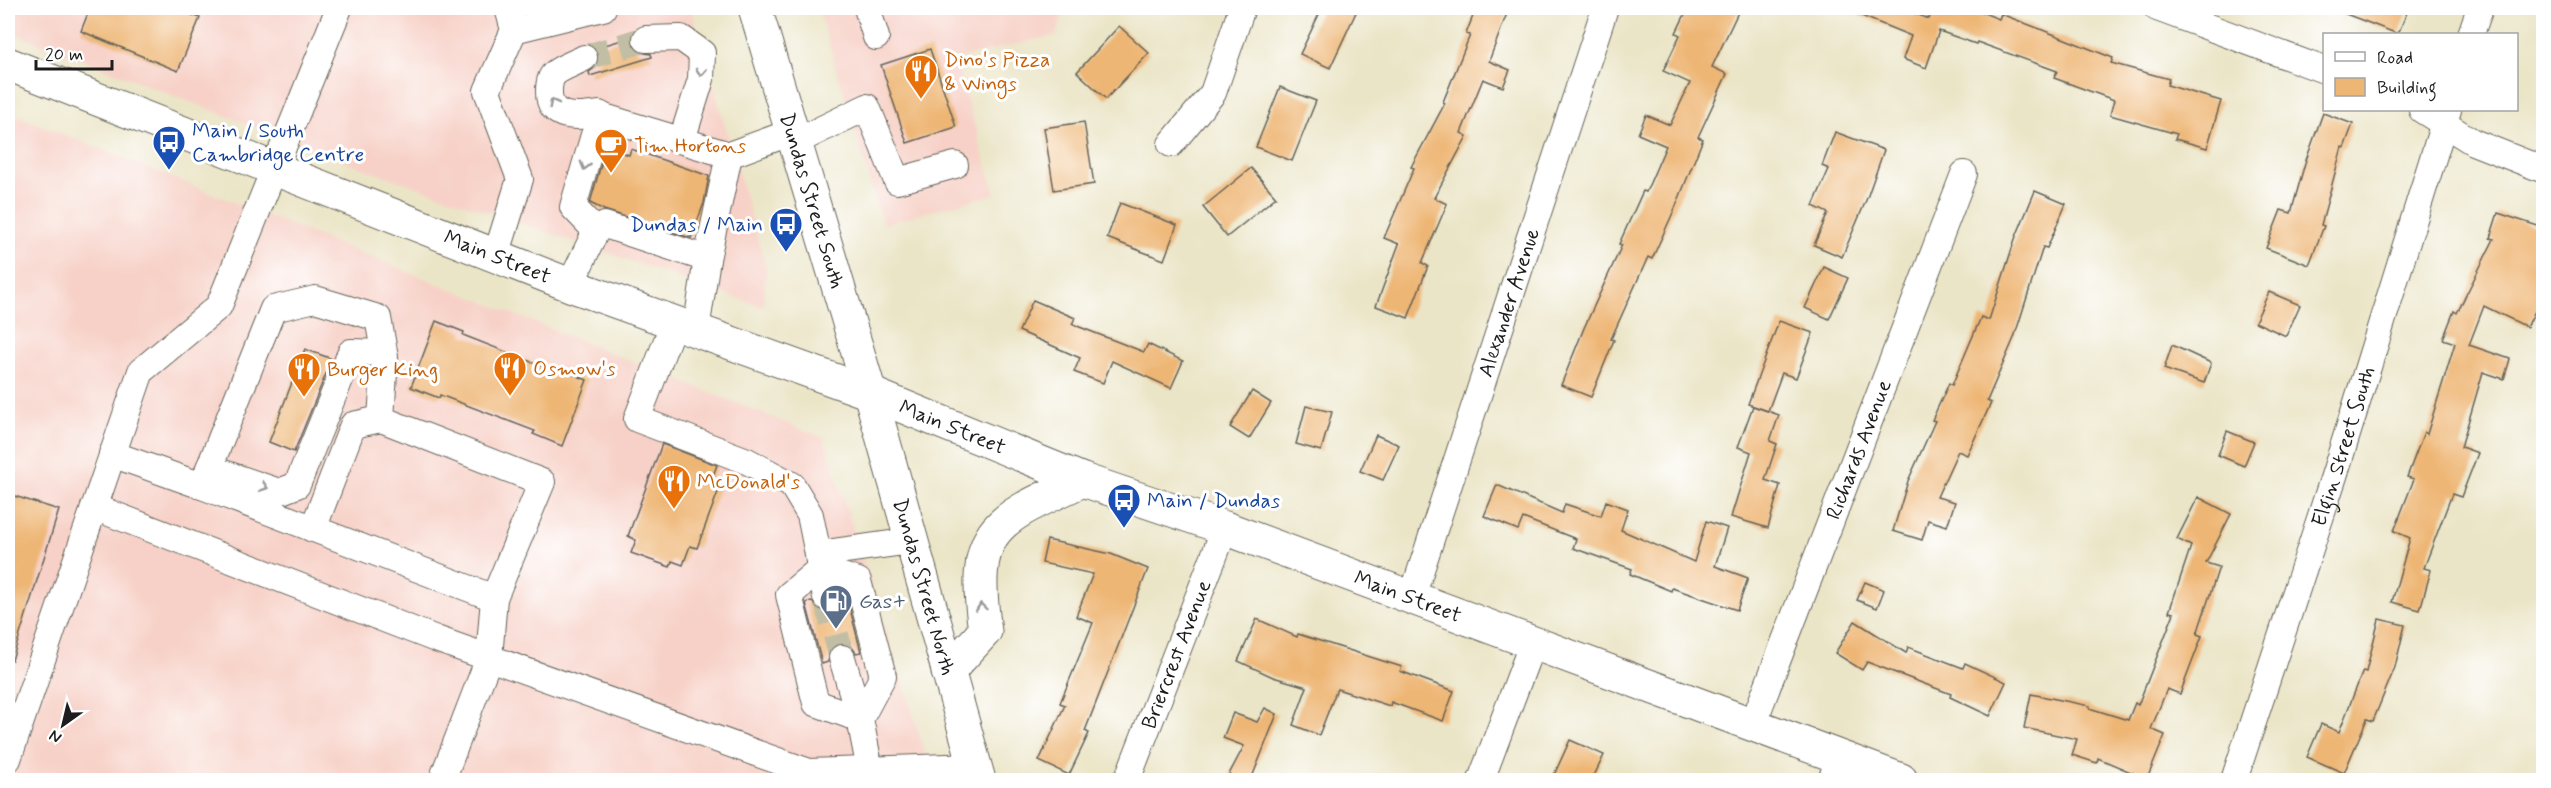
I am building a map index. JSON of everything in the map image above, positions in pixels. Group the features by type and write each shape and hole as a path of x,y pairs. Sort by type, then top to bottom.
{"main road":[{"name":"Dundas Street South","path":"755,8 870,393"},
{"name":"Main Street","path":"8,64 570,285 870,393 1083,480 1225,528 1752,724 1836,769 1901,780"},
{"name":"Dundas Street North","path":"870,393 977,773"},
{"path":"948,672 985,631 979,592 980,570 991,538 1013,513 1083,480"}],"street":[{"path":"8,759 141,371 219,306 339,8"},
{"path":"496,256 520,179 487,91 511,19 603,8"},
{"path":"867,8 876,37"},
{"path":"1171,144 1213,93 1242,8"},
{"name":"Alexander Avenue","path":"1412,597 1605,8"},
{"path":"2157,8 2323,69"},
{"path":"2471,33 2480,8"},
{"path":"646,39 681,38 702,53 701,79 682,140"},
{"path":"585,58 554,74 549,83 548,97 557,111 574,118 599,114 729,155 793,137 867,107 897,181 955,165"},
{"path":"2426,111 2446,116 2473,142 2544,170"},
{"name":"Elgin Street South","path":"2234,780 2335,473 2446,116"},
{"path":"596,231 573,207 594,135 604,117"},
{"path":"729,155 707,259 685,326 637,419 747,461 792,485 810,515 826,597"},
{"name":"Richards Avenue","path":"1752,724 1964,174"},
{"path":"570,285 596,231 605,225 707,259"},
{"path":"206,477 273,309 315,299 378,318 384,353 381,419"},
{"path":"112,454 279,492 297,485 351,352 384,353"},
{"path":"313,529 353,425 381,419 542,482 494,598 489,658 442,780"},
{"path":"206,477 313,529 494,598"},
{"path":"94,507 489,658 809,772 870,770 977,773"},
{"name":"Briercrest Avenue","path":"1127,780 1225,528"},
{"path":"860,719 816,703 789,595 819,561 911,541"},
{"path":"819,561 858,581 883,676 860,719"},
{"path":"1481,780 1533,642"},
{"path":"842,658 860,719 870,770"}],"shaded area":[{"path":"8,8 691,8 766,268 763,307 342,161 8,31"},
{"path":"818,8 1065,8 1056,35 955,59 995,194 883,224"},
{"path":"8,112 824,438 934,780 8,780"}],"building":[{"path":"90,8 174,8 200,18 178,71 81,31"},
{"path":"1322,8 1358,8 1330,68 1300,54"},
{"path":"1476,8 1509,8 1489,61 1510,70 1503,87 1483,79 1461,133 1467,136 1434,198 1447,204 1422,263 1428,266 1408,318 1376,306 1399,244 1384,238 1414,168 1411,167 1445,103 1443,102 1470,35 1466,34"},
{"path":"1688,8 1740,8 1712,67 1727,74 1698,137 1703,139 1676,206 1652,259 1648,257 1611,339 1614,340 1591,397 1561,385 1622,245 1619,244 1643,191 1646,192 1666,146 1638,134 1646,115 1670,125 1690,83 1663,71 1680,35 1676,33"},
{"path":"1842,8 1901,8 1929,19 1933,8 1971,8 1999,19 2001,14 2113,58 2111,63 2169,79 2167,85 2221,101 2207,148 2175,139 2177,134 2110,115 2114,100 2054,78 2057,71 1939,31 1926,68 1903,59 1911,36"},
{"path":"2330,8 2409,8 2398,33"},
{"path":"1119,26 1149,53 1106,99 1077,72"},
{"path":"632,37 634,47 639,52 651,54 652,57 590,76 589,72 596,67 599,59 595,48"},
{"path":"930,49 956,127 907,143 881,65"},
{"path":"1280,87 1316,101 1292,161 1256,147"},
{"path":"2323,113 2353,124 2344,148 2342,147 2321,225 2324,226 2309,265 2266,248 2281,210 2291,213 2305,163"},
{"path":"1084,122 1094,184 1054,190 1044,128"},
{"path":"1835,132 1884,150 1842,257 1814,245 1828,213 1813,206 1829,169 1822,166"},
{"path":"606,147 629,155 631,149 709,176 704,203 691,238 604,210 590,203"},
{"path":"1251,168 1276,197 1227,237 1203,207"},
{"path":"2035,191 2066,204 2047,248 2043,247 2014,338 1987,401 1991,403 1967,455 1958,451 1937,497 1955,502 1947,526 1928,520 1922,540 1893,531 1908,481 1935,421 1932,420 1949,383 1952,385 1981,317 1989,320 2015,239"},
{"path":"1120,203 1177,225 1164,260 1107,238"},
{"path":"2498,213 2544,228 2544,293 2527,327 2484,306 2469,345 2510,359 2504,379 2483,372 2461,447 2478,453 2461,497 2452,494 2424,568 2431,570 2420,610 2392,602 2410,538 2394,531 2414,479 2407,477 2424,432 2427,434 2455,343 2443,339 2454,311 2457,313 2494,239 2490,238"},
{"path":"1824,267 1848,278 1829,319 1805,308"},
{"path":"2269,292 2300,305 2286,336 2255,322"},
{"path":"1033,300 1075,318 1072,324 1144,352 1148,344 1183,361 1171,388 1112,361 1103,383 1074,372 1080,358 1019,331"},
{"path":"436,321 464,332 463,335 557,372 559,368 587,380 562,446 533,434 535,431 440,395 439,398 411,387"},
{"path":"1779,321 1813,333 1796,378 1782,373 1768,411 1748,404"},
{"path":"2172,345 2211,363 2204,383 2164,369"},
{"name":"Burger King","path":"305,349 332,359 294,452 269,442"},
{"path":"1252,391 1271,403 1249,439 1230,427"},
{"path":"1306,406 1332,412 1321,451 1296,444"},
{"path":"1753,406 1779,415 1770,441 1777,444 1765,480 1780,485 1768,528 1731,517 1751,452 1738,447"},
{"path":"2227,431 2254,442 2244,466 2218,455"},
{"path":"1376,435 1399,445 1383,480 1360,471"},
{"name":"McDonald's","path":"662,444 717,465 711,481 721,484 697,548 690,546 683,565 672,561 670,567 631,553 636,540 628,536"},
{"path":"1497,485 1562,513 1565,504 1601,516 1606,501 1628,509 1621,530 1694,562 1706,521 1727,528 1715,566 1748,578 1737,610 1672,588 1671,591 1630,574 1632,569 1573,548 1576,539 1523,518 1518,530 1484,516"},
{"path":"8,494 59,510 12,660 8,660"},
{"path":"2198,497 2231,514 2206,563 2219,567 2197,634 2202,636 2180,694 2167,689 2151,729 2165,735 2147,779 2098,758 2097,763 2072,755 2077,739 2024,728 2031,694 2090,706 2089,708 2128,720 2135,703 2138,705 2174,613 2169,612 2191,546 2177,539"},
{"path":"1047,540 1111,554 1148,569 1085,731 1089,733 1069,775 1039,761 1065,705 1060,703 1093,623 1076,616 1093,574 1042,563"},
{"path":"1865,582 1884,590 1877,608 1857,600"},
{"path":"841,593 846,593 861,652 856,653 852,647 838,644 831,648 828,662 822,664 806,603 812,602 821,611 830,611 840,602"},
{"path":"1257,619 1297,637 1298,634 1402,667 1400,671 1454,691 1443,721 1391,702 1390,706 1337,689 1319,735 1293,725 1307,687 1273,677 1238,661"},
{"path":"2379,619 2405,625 2395,667 2373,721 2367,719 2344,773 2307,757 2321,724 2339,732 2363,671 2366,672"},
{"path":"1855,621 1906,653 1908,647 1963,668 1965,663 2006,682 1990,716 1950,697 1951,694 1867,662 1862,670 1835,653"},
{"path":"1265,708 1277,714 1251,780 1226,780 1244,746 1223,738 1233,713 1257,722"},
{"path":"1570,740 1604,755 1592,780 1567,780 1554,775"}],"tunnel":[{"path":"584,58 646,39"},
{"path":"826,597 842,658"}],"place":[{"name":"Dino's Pizza & Wings","path":"921,100"},
{"name":"Main / South Cambridge Centre","path":"169,171"},
{"name":"Tim Hortons","path":"611,174"},
{"name":"Dundas / Main","path":"786,253"},
{"name":"Osmow's","path":"510,397"},
{"name":"Burger King","path":"304,398"},
{"name":"McDonald's","path":"674,510"},
{"name":"Main / Dundas","path":"1124,529"},
{"name":"Gas+","path":"836,630"}]}
